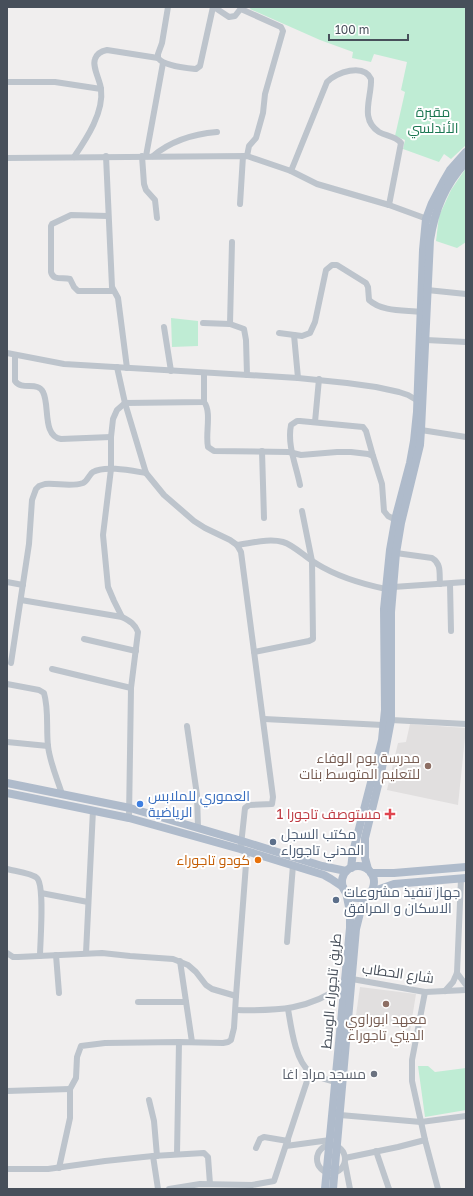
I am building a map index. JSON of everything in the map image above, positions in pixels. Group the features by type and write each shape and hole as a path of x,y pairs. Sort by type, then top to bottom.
{"main road":[{"path":"370,893 374,882 365,853 365,838 382,740 385,710 384,609 390,588 396,553 398,521 410,463 420,402 426,340 430,220 432,202 450,170 466,152"},
{"path":"349,870 359,829 381,773 391,720 390,550 420,445 423,250 430,220 448,185 455,174 466,162"},
{"path":"7,783 130,808 198,828 243,847 331,879 354,897 364,897 386,886 407,882 464,879"},
{"path":"7,793 129,818 322,866 349,870"},
{"path":"345,890 342,882 343,876 349,870 360,866 370,871 394,873 466,867"},
{"name":"طريق تاجوراء الوسط","path":"333,1189 331,1173 336,1082 351,920 350,906 345,890"},
{"name":"طريق تاجوراء الوسط","path":"332,1144 340,1115 358,919 370,893"},
{"name":"طريق تاجوراء الوسط","path":"325,1189 331,1173"}],"street":[{"path":"157,218 155,200 146,190 144,184 161,61 158,54 162,44 168,7"},
{"path":"74,157 96,118 101,100 102,89 95,62 96,57 101,52 110,50 194,69 199,68 214,7 229,17 235,16 241,8 281,27 283,31 265,94 263,113 256,138 249,146 245,156 240,204"},
{"path":"292,171 327,82 333,76 345,72 364,71 370,75 371,79 367,108 370,122 379,132 398,139 401,143 389,205"},
{"path":"7,82 56,82 102,89"},
{"path":"147,156 164,146 199,133 217,132"},
{"path":"106,156 112,287 118,298 126,368"},
{"path":"7,158 245,156 292,171 317,184 389,205 430,220"},
{"path":"108,216 71,215 52,224 51,274 54,278 70,279 75,289 78,291 113,291"},
{"path":"230,324 232,242"},
{"path":"279,333 306,335 310,333 315,322 326,270 332,265 337,265 366,284 368,287 369,300 377,306 421,312"},
{"path":"427,290 466,294"},
{"path":"203,323 230,324 242,328 246,340 246,375"},
{"path":"164,326 171,371"},
{"path":"294,335 298,378"},
{"path":"426,340 466,342"},
{"path":"7,354 64,364 319,379 376,387 399,392 420,402"},
{"path":"15,355 15,381 20,386 38,387 42,390 46,402 50,430 54,436 61,439 111,436"},
{"path":"59,1168 70,1118 70,1089 76,1078 77,1057 81,1046 105,1043 228,1042 233,1036 236,1010 245,808 249,805 270,805 273,802 264,718 241,552 237,545 230,540 194,521 164,495 146,473 125,403 117,367"},
{"path":"204,373 204,402 206,405 208,418 207,443 208,447 214,451 292,452 301,455 351,452 373,456"},
{"path":"315,422 319,379"},
{"path":"122,617 108,586 103,535 111,469 111,436 115,413 125,403 204,402"},
{"path":"300,484 297,468 290,447 291,425 296,421 363,427 366,431 382,484 384,511 388,516 398,521"},
{"path":"421,430 466,437"},
{"path":"262,451 264,518"},
{"path":"11,663 29,544 32,500 36,489 45,484 83,483 92,472 100,469 146,473"},
{"path":"254,652 313,639 312,561 302,511"},
{"path":"237,545 273,540 290,544 312,561 337,574 366,585 390,588 466,582"},
{"path":"396,553 432,558 439,566 440,584"},
{"path":"7,582 23,585"},
{"path":"450,584 451,631"},
{"path":"21,600 122,617 130,621 136,627 138,632 131,688 129,818"},
{"path":"84,639 136,651"},
{"path":"52,669 131,688"},
{"path":"7,684 39,690 44,693 47,711 48,746 51,763 62,794"},
{"path":"264,718 383,725"},
{"path":"391,720 466,724"},
{"path":"187,726 197,796 198,828"},
{"path":"7,742 48,746"},
{"path":"86,953 93,810"},
{"path":"287,942 293,865"},
{"path":"7,869 37,878 40,885 42,893 40,956"},
{"path":"445,991 453,982 458,973 464,879"},
{"path":"42,893 88,902"},
{"path":"7,953 13,957 86,953 156,957 180,960 196,972 206,986 236,996"},
{"path":"56,955 59,993"},
{"path":"180,960 192,1042"},
{"path":"458,973 466,985"},
{"name":"شارع الحطاب","path":"352,979 425,992 466,990"},
{"path":"236,1010 264,1011 288,1009 324,997 344,985"},
{"path":"425,992 412,1060 412,1081 438,1189"},
{"path":"138,1002 186,1002"},
{"path":"288,1009 292,1032 300,1057 310,1072 336,1082"},
{"path":"177,1154 179,1042"},
{"path":"168,1189 210,1184 230,1186 252,1185 274,1181 310,1072"},
{"path":"7,1089 70,1089"},
{"path":"149,1100 154,1121 158,1189"},
{"path":"340,1115 421,1122 466,1116"},
{"path":"256,1148 260,1139 264,1137 287,1143 332,1144 341,1149 345,1160 350,1189"},
{"path":"345,1160 376,1151 425,1140"},
{"path":"332,1144 320,1149 316,1158 319,1167 331,1173 343,1167 345,1160"},
{"path":"376,1151 389,1189"},
{"path":"7,1169 48,1169 105,1160 177,1154 204,1154 208,1157 210,1184"}],"shaded area":[{"name":"مدرسة يوم الوفاء للتعليم المتوسط بنات","path":"410,724 466,728 458,805 387,790 398,743 406,742"},
{"name":"معهد ابوراوي الديني تاجوراء","path":"360,987 416,994 410,1031 356,1015"}],"green space":[{"name":"مقبرة الأندلسي","path":"251,7 466,7 466,145 451,159 444,154 439,162 403,149 405,140 395,136 405,92 401,90 407,62 374,54 371,62 352,58 353,52 320,40 250,9"},
{"path":"466,168 466,242 457,248 436,241 439,216 451,190"},
{"path":"171,318 198,321 198,346 172,347"},
{"path":"418,1066 428,1066 435,1072 466,1068 466,1110 425,1117"}],"place":[{"name":"مدرسة يوم الوفاء للتعليم المتوسط بنات","path":"428,766"},
{"name":"العموري للملابس الرياضية","path":"140,804"},
{"name":"مستوصف تاجورا 1","path":"390,814"},
{"name":"مكتب السجل المدني تاجوراء","path":"273,842"},
{"name":"كودو تاجوراء","path":"258,860"},
{"name":"جهاز تنفيذ مشروعات الاسكان و المرافق","path":"336,900"},
{"name":"معهد ابوراوي الديني تاجوراء","path":"386,1004"},
{"name":"مسجد مراد اغا","path":"374,1074"}]}
